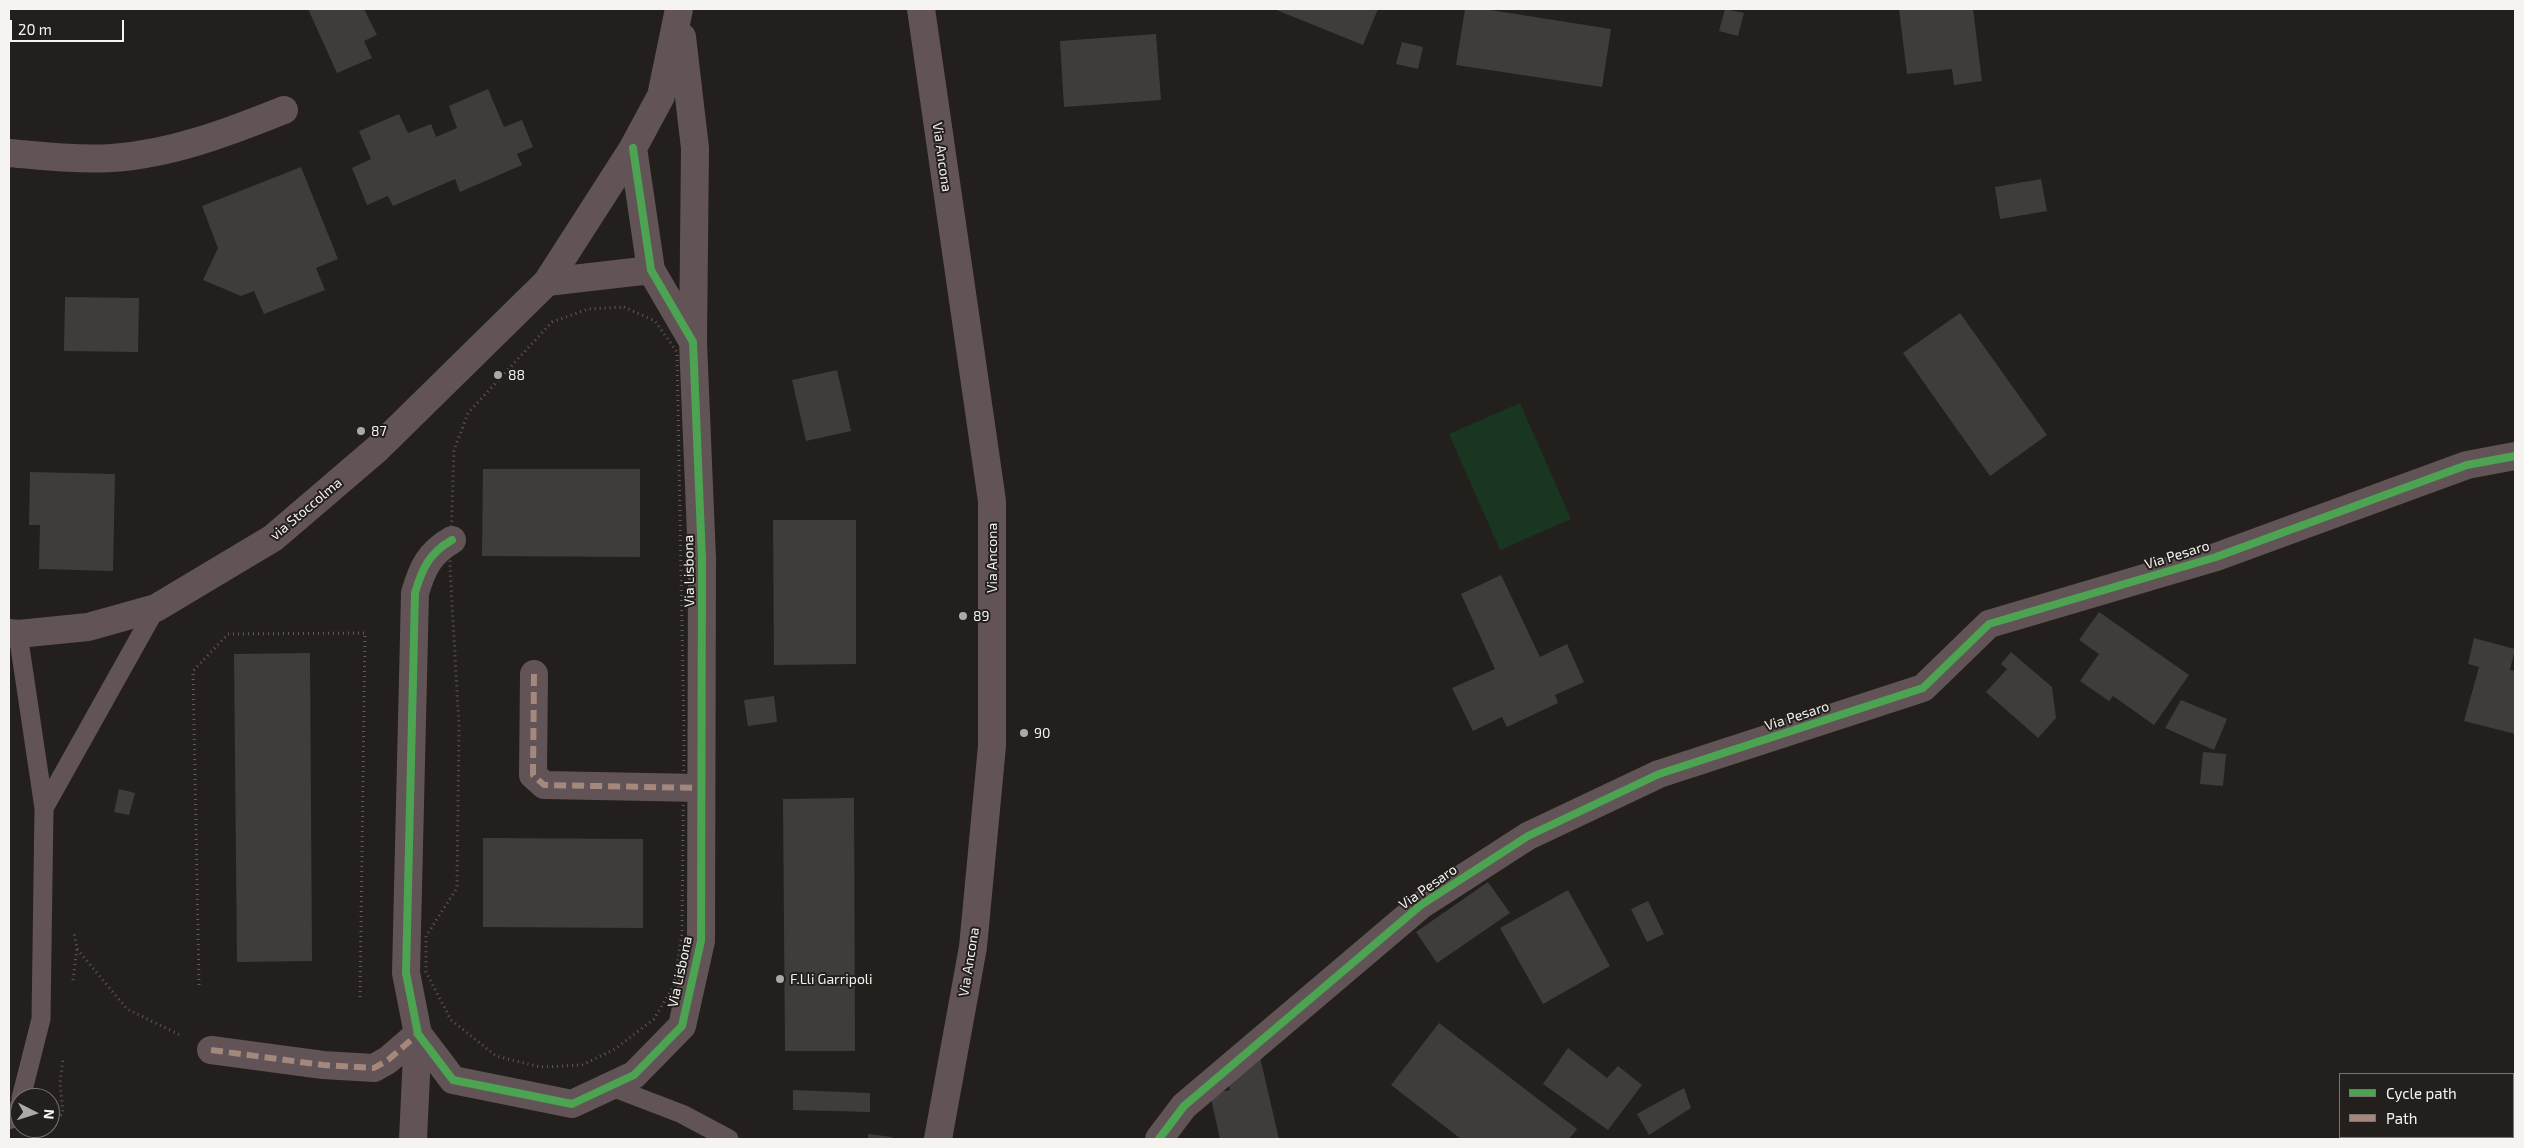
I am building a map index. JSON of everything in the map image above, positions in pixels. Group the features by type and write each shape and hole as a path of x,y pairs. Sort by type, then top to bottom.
{"street":[{"name":"Via Ancona","path":"921,9 992,501 992,746 973,947 938,1139"},
{"path":"547,282 633,148 661,96 679,12"},
{"path":"679,12 695,148 694,342"},
{"path":"9,153 65,158 113,158 172,148 236,129 284,110"},
{"name":"Via Lisbona","path":"418,1034 453,1080 572,1104 634,1075 682,1026 701,941 702,559 694,342 651,270 633,148"},
{"path":"547,282 651,270"},
{"name":"via Stoccolma","path":"13,634 88,627 156,608 273,538 377,449 547,282"},
{"name":"Via Pesaro","path":"1160,1139 1184,1106 1421,905 1528,836 1659,774 1923,688 1989,624 2216,557 2467,465 2515,456"},
{"name":"Via Lisbona","path":"414,1139 418,1034 406,973 415,593 423,568 442,546 452,540"},
{"path":"534,674 533,775 544,785 701,788"},
{"path":"211,1050 323,1065 374,1068 388,1060 418,1034"}],"lane":[{"path":"44,808 156,608"},
{"path":"13,634 44,808 41,1019 24,1088"},
{"path":"609,1086 682,1114 729,1139"}],"path":[{"path":"460,414 468,413"},
{"path":"199,985 193,671 228,634 365,633 360,1000"},
{"path":"72,987 76,948 73,930"},
{"path":"76,948 127,1009 211,1050"},
{"path":"60,1116 63,1113 60,1082 64,1054"}],"green space":[{"path":"1520,403 1571,519 1500,550 1449,434"}],"building":[{"path":"308,9 364,9 377,35 364,41 372,58 337,73"},
{"path":"1274,9 1378,9 1363,45"},
{"path":"1465,9 1484,9 1611,29 1602,87 1456,65"},
{"path":"1725,9 1744,13 1738,36 1719,31"},
{"path":"1899,9 1973,9 1982,81 1954,85 1952,69 1907,74"},
{"path":"1156,34 1161,100 1064,107 1060,41"},
{"path":"1402,42 1423,47 1418,69 1396,64"},
{"path":"488,89 504,127 522,120 533,147 517,154 522,165 460,192 455,179 393,206 388,196 367,205 352,168 371,159 359,131 399,114 408,133 431,124 436,137 457,128 449,106"},
{"path":"301,167 338,259 316,268 325,290 264,314 254,291 241,296 203,280 218,248 202,206"},
{"path":"2041,179 2047,211 2000,219 1995,187"},
{"path":"65,297 139,298 138,352 64,351"},
{"path":"1960,313 2047,435 1990,476 1903,353"},
{"path":"837,370 851,431 806,441 792,380"},
{"path":"483,469 640,469 640,557 482,556"},
{"path":"30,472 115,474 113,571 39,569 40,525 29,525"},
{"path":"773,520 856,520 856,664 774,665"},
{"path":"1501,575 1540,657 1567,644 1584,682 1555,695 1558,703 1507,727 1502,717 1473,731 1452,688 1495,669 1461,594"},
{"path":"2099,612 2189,675 2154,725 2113,696 2109,701 2080,681 2099,654 2079,640"},
{"path":"2474,638 2515,649 2510,670 2515,671 2515,734 2464,721 2479,667 2468,664"},
{"path":"2011,652 2052,687 2056,718 2038,738 1986,692 2007,669 2001,664"},
{"path":"310,653 312,961 237,962 234,654"},
{"path":"774,696 777,722 748,726 744,700"},
{"path":"2181,700 2227,719 2214,750 2165,728"},
{"path":"2203,752 2226,754 2223,786 2200,784"},
{"path":"119,789 135,793 129,815 114,812"},
{"path":"854,798 855,1051 785,1051 783,799"},
{"path":"483,838 643,839 643,928 483,927"},
{"path":"1488,882 1510,913 1437,963 1416,932"},
{"path":"1568,890 1610,966 1543,1004 1500,928"},
{"path":"1648,901 1664,934 1647,942 1631,909"},
{"path":"1439,1023 1577,1129 1569,1139 1461,1139 1391,1085"},
{"path":"1568,1048 1607,1078 1618,1066 1642,1085 1608,1130 1543,1084"},
{"path":"1260,1057 1279,1139 1220,1139 1210,1094 1230,1090 1228,1082"},
{"path":"1684,1088 1691,1108 1649,1135 1637,1114"},
{"path":"793,1090 870,1093 870,1112 793,1110"},
{"path":"868,1134 892,1137 892,1139 868,1139"}],"marked path":[{"path":"534,674 533,775 544,785 701,788"},
{"path":"211,1050 323,1065 374,1068 388,1060 418,1034"}],"cycle path":[{"path":"452,540 432,556 420,576 415,593 406,973 418,1034 453,1080 572,1104 634,1075 682,1026 701,941 702,559 693,342 651,270 633,148"},
{"path":"1159,1139 1184,1106 1421,905 1528,836 1659,774 1923,688 1989,624 2216,557 2467,465 2515,456"}],"place":[{"name":"88","path":"498,375"},
{"name":"87","path":"361,431"},
{"name":"89","path":"963,616"},
{"name":"90","path":"1024,733"},
{"name":"F.Lli Garripoli","path":"780,979"}]}
